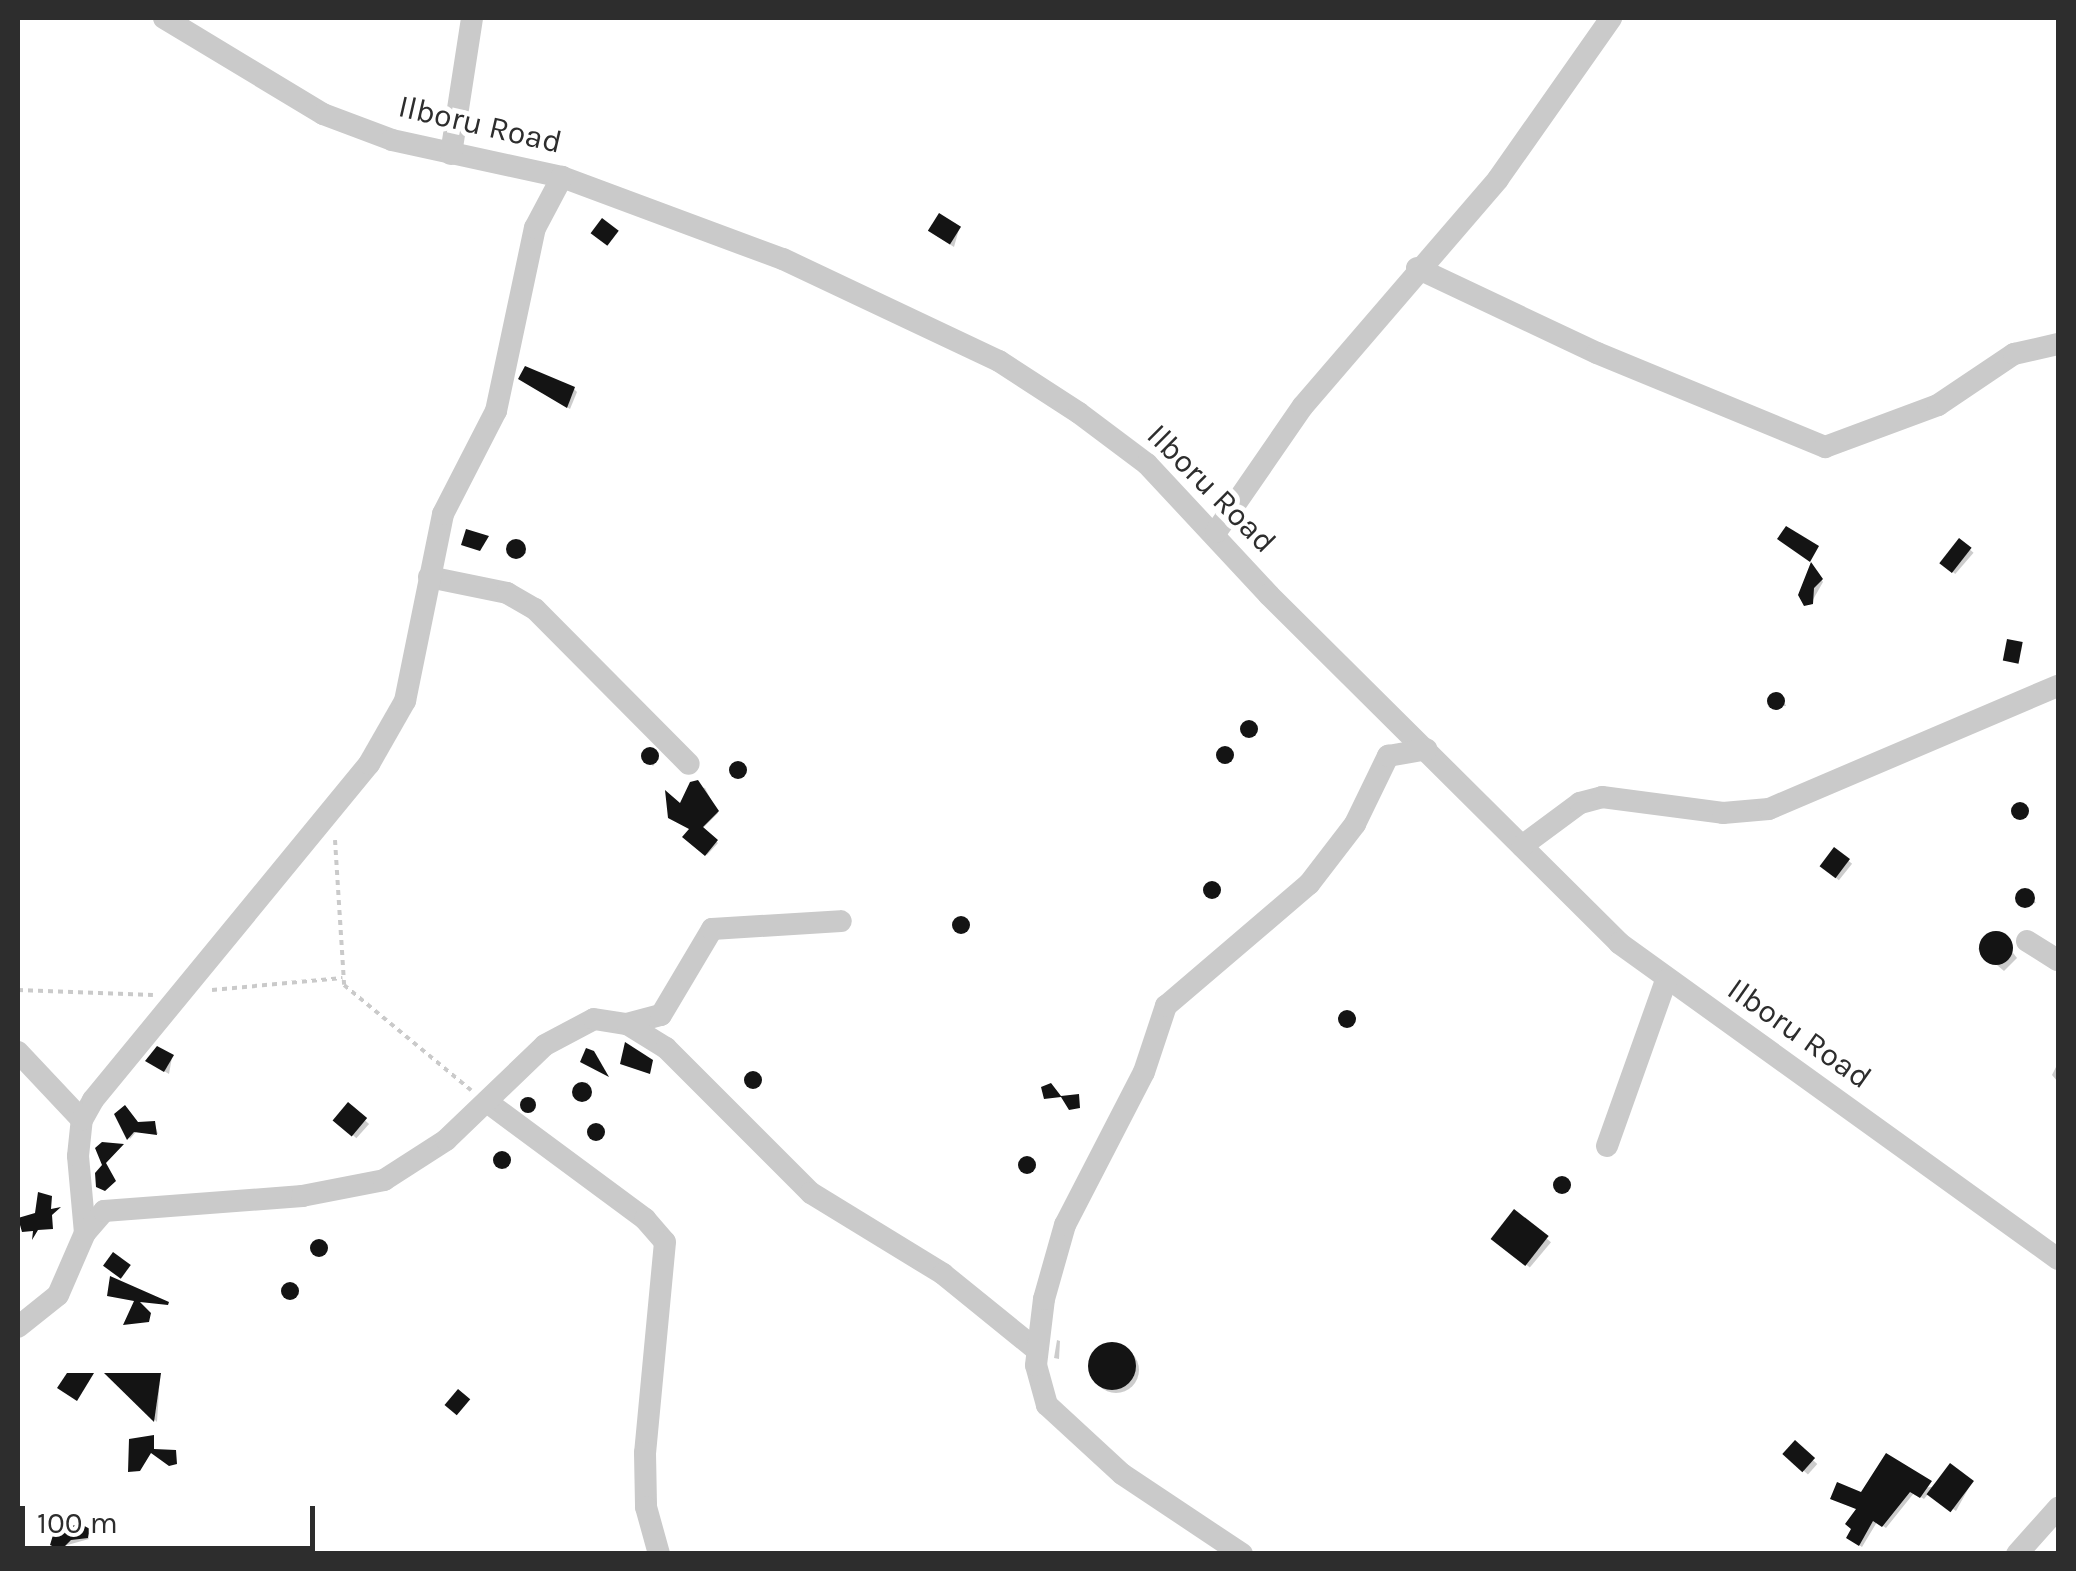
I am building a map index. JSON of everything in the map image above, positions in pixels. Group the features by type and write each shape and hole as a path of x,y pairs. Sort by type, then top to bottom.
{"street":[{"name":"Ilboru Road","path":"164,18 323,114 451,154 562,177 783,259 999,361 1146,464 1216,532 1269,595 1522,846 1666,980 2058,1259"},
{"path":"451,154 472,18"},
{"path":"1216,532 1304,406 1416,268 1498,179 1611,18"},
{"path":"85,1233 82,1120 176,993 390,732 405,701 443,514 496,411 536,228 562,177"},
{"path":"1416,268 1598,353 1825,447 1938,405 2014,354 2058,344"},
{"path":"429,578 507,593 535,609 690,764"},
{"path":"1522,846 1580,803 1602,797 1722,812 1769,809 2058,686"},
{"path":"1242,1554 1122,1474 1058,1418 1040,1389 1037,1350 1065,1225 1144,1072 1166,1006 1318,874 1355,824 1388,756 1426,749"},
{"path":"628,1024 660,1015 712,929 841,922"},
{"path":"2027,941 2058,960"},
{"path":"1606,1146 1666,980"},
{"path":"18,1327 58,1295 85,1233 104,1211 302,1196 384,1180 446,1140 544,1045 594,1019 628,1024 666,1048 811,1193 943,1274 1037,1350"},
{"path":"18,1052 82,1120"},
{"path":"486,1102 616,1196 665,1242 645,1453 646,1507 659,1554"},
{"path":"2017,1554 2058,1508"}],"path":[{"path":"334,836 342,978 366,1009 486,1102"},
{"path":"18,990 176,993 342,978"}],"building":[{"path":"939,213 961,227 950,245 928,231"},
{"path":"602,218 619,231 607,246 591,233"},
{"path":"525,366 575,387 567,408 518,379"},
{"path":"1786,526 1819,546 1810,562 1777,539"},
{"path":"466,529 489,536 480,551 461,545"},
{"path":"1959,538 1972,548 1952,573 1939,563"},
{"path":"512,539 520,539 526,549 520,559 512,559 506,553 506,545"},
{"path":"1811,562 1823,579 1814,588 1813,604 1804,606 1798,595"},
{"path":"2007,639 2023,642 2019,664 2003,661"},
{"path":"1776,692 1783,694 1783,708 1776,710 1769,708 1767,701 1769,694"},
{"path":"1249,720 1258,729 1249,738 1240,729"},
{"path":"1225,746 1234,755 1225,764 1216,755"},
{"path":"650,747 659,756 650,765 641,756"},
{"path":"738,761 747,770 738,779 729,770"},
{"path":"698,780 719,811 703,827 718,840 705,856 682,837 689,829 668,818 665,790 680,803 690,782"},
{"path":"2020,802 2029,811 2020,820 2011,811"},
{"path":"1834,847 1850,859 1836,878 1820,866"},
{"path":"1212,881 1221,890 1212,899 1203,890"},
{"path":"2025,888 2035,898 2025,908 2015,898"},
{"path":"961,916 970,925 961,934 952,925"},
{"path":"1996,931 2008,936 2013,948 2008,960 1996,965 1984,960 1979,948 1984,936"},
{"path":"1347,1010 1356,1019 1347,1028 1338,1019"},
{"path":"625,1042 653,1060 650,1074 620,1064"},
{"path":"157,1046 174,1055 164,1072 145,1061"},
{"path":"586,1048 594,1051 609,1077 580,1062"},
{"path":"753,1071 762,1080 753,1089 744,1080"},
{"path":"582,1082 592,1092 582,1102 572,1092"},
{"path":"1051,1083 1061,1096 1079,1094 1080,1108 1069,1110 1061,1097 1044,1099 1041,1087"},
{"path":"528,1097 536,1105 528,1113 520,1105"},
{"path":"348,1102 367,1118 352,1136 333,1120"},
{"path":"125,1105 138,1122 155,1121 157,1135 134,1132 127,1140 114,1114"},
{"path":"596,1123 605,1132 596,1141 587,1132"},
{"path":"102,1142 124,1144 106,1163 116,1181 105,1191 96,1187 95,1173 102,1165 95,1148"},
{"path":"502,1151 511,1160 502,1169 493,1160"},
{"path":"1027,1156 1036,1165 1027,1174 1018,1165"},
{"path":"1562,1176 1571,1185 1562,1194 1553,1185"},
{"path":"38,1192 52,1196 51,1209 61,1207 52,1215 53,1229 38,1230 32,1240 33,1231 22,1232 18,1218 35,1213"},
{"path":"1514,1209 1549,1236 1525,1266 1491,1239"},
{"path":"319,1239 328,1248 319,1257 310,1248"},
{"path":"113,1252 131,1265 121,1279 103,1266"},
{"path":"110,1276 169,1302 168,1305 140,1302 151,1313 149,1322 123,1325 134,1301 107,1296"},
{"path":"290,1282 299,1291 290,1300 281,1291"},
{"path":"1112,1342 1129,1349 1136,1366 1129,1383 1112,1390 1095,1383 1088,1366 1095,1349"},
{"path":"67,1373 94,1373 77,1401 57,1388"},
{"path":"104,1373 161,1373 154,1422"},
{"path":"458,1389 470,1399 457,1415 445,1405"},
{"path":"154,1435 154,1449 176,1450 177,1464 169,1466 151,1453 140,1471 128,1472 129,1439"},
{"path":"1795,1440 1815,1458 1802,1472 1782,1454"},
{"path":"1886,1453 1932,1481 1920,1498 1910,1492 1882,1527 1873,1521 1859,1546 1846,1538 1851,1529 1845,1524 1856,1509 1830,1499 1837,1482 1861,1492"},
{"path":"1950,1463 1974,1481 1950,1512 1927,1494"},
{"path":"79,1523 90,1529 88,1538 71,1540 61,1550 50,1545 53,1535"}]}
